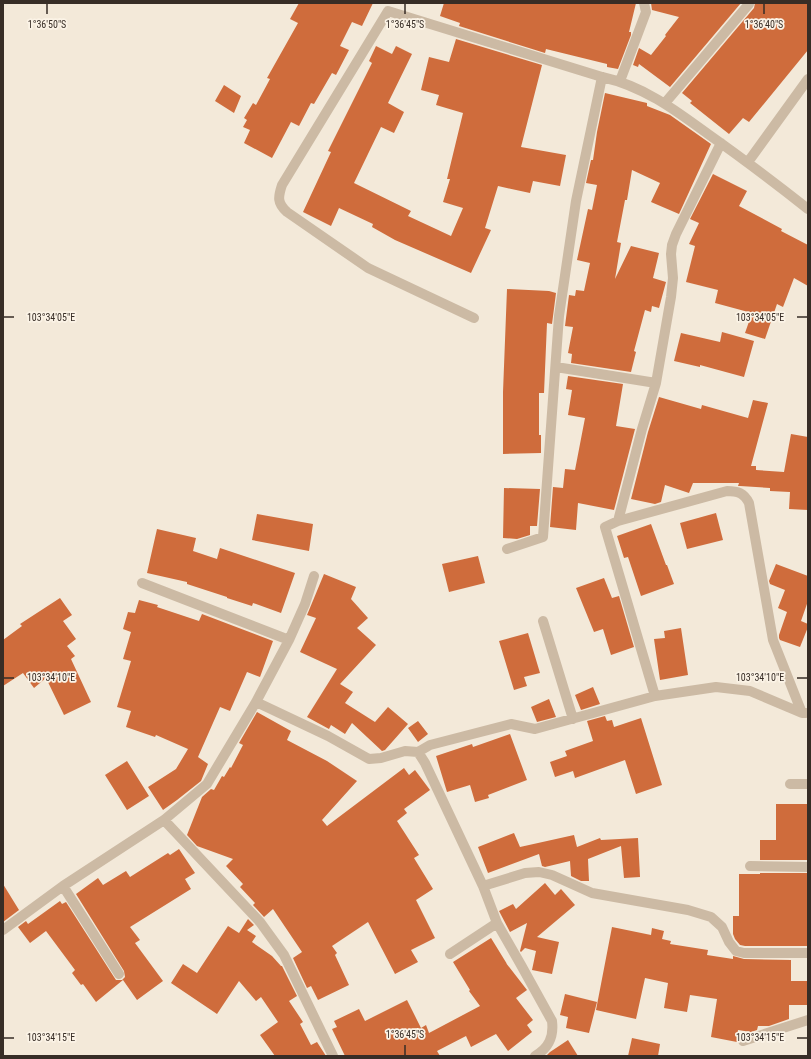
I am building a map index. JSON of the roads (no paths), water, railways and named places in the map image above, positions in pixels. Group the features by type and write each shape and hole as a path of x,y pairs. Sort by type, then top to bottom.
{"street":[{"path":"620,81 646,12 644,3"},
{"path":"665,103 749,4"},
{"path":"474,318 368,268 280,206 279,195 282,185 389,7 602,77 620,81 665,103 748,162 808,209"},
{"path":"507,549 543,537 559,316 576,201 602,77"},
{"path":"748,162 808,79"},
{"path":"618,520 656,383 672,284 672,245 721,143"},
{"path":"556,367 656,383"},
{"path":"655,696 605,527 618,520 728,491 737,491 745,495 749,503 773,640 805,713"},
{"path":"3,930 62,886 164,820 207,784 256,702 289,640 305,604 314,576"},
{"path":"142,582 289,640"},
{"path":"543,621 573,719"},
{"path":"256,702 328,736 369,759 381,758 405,751 418,752 430,745 511,724 535,729 655,696 716,687 750,691 805,713"},
{"path":"418,752 483,886 497,924 522,965 552,1021 553,1031 550,1042 539,1054 535,1056"},
{"path":"790,784 808,784"},
{"path":"164,820 260,922 284,955 333,1056"},
{"path":"750,866 808,867"},
{"path":"483,886 525,873 539,872 552,875 592,893 688,910 711,917 722,927 729,942 736,951 744,953 808,953"},
{"path":"62,886 119,974"},
{"path":"450,954 497,924"},
{"path":"743,1041 808,1020"}]}
